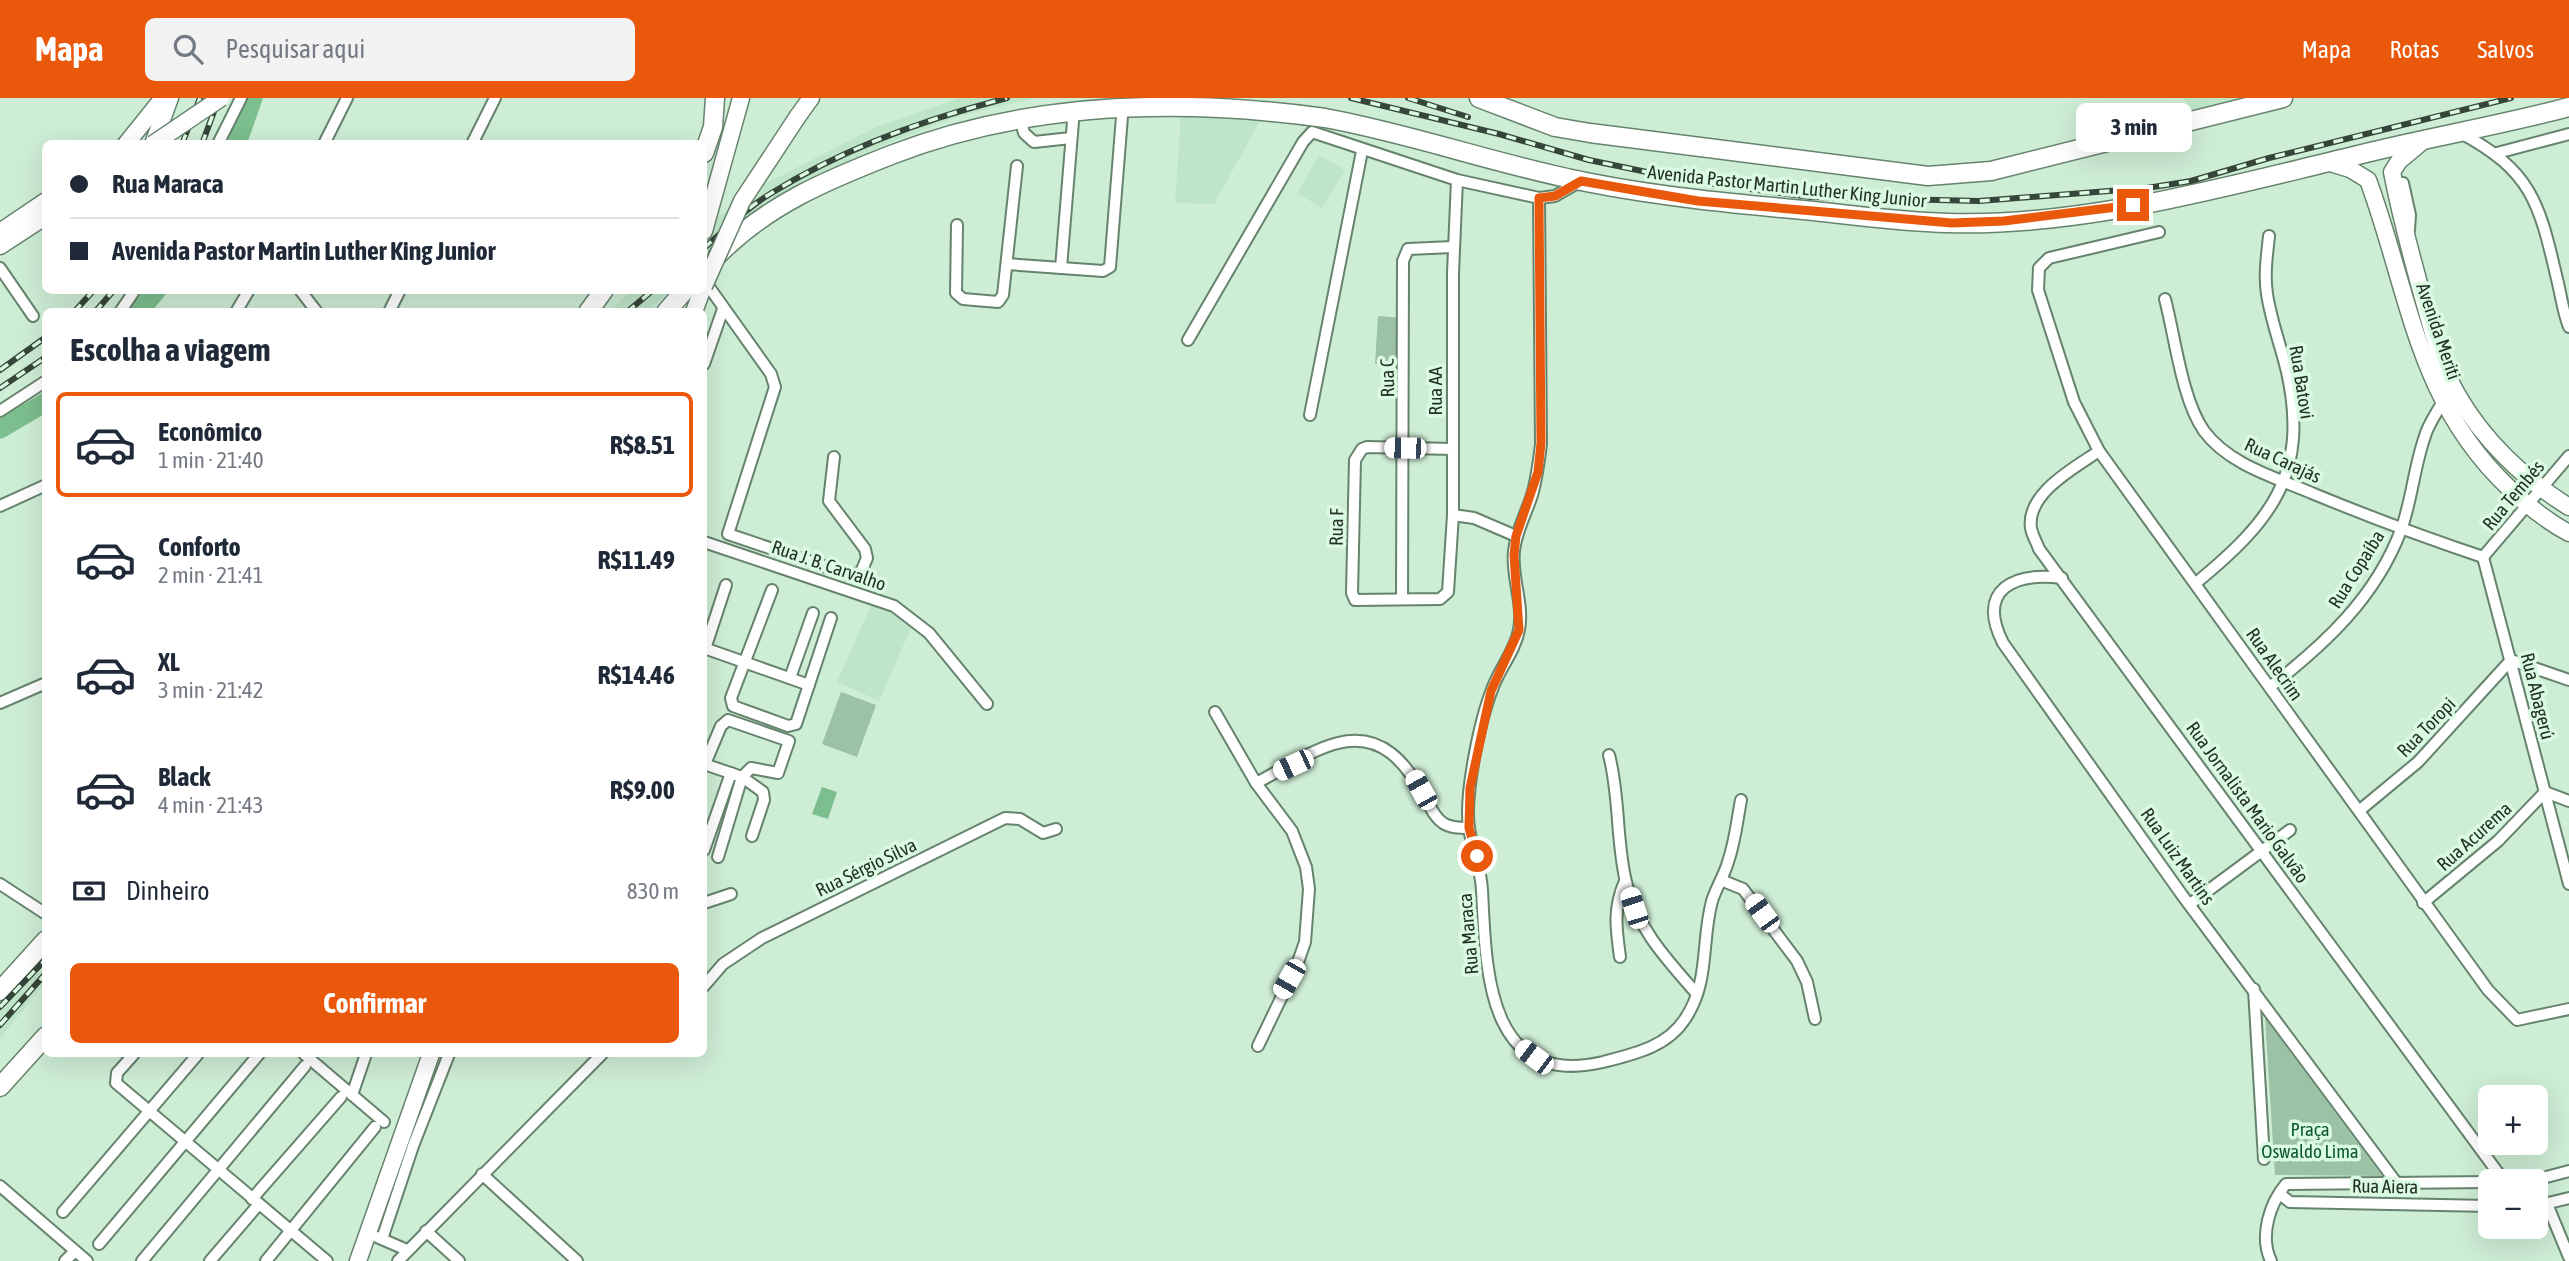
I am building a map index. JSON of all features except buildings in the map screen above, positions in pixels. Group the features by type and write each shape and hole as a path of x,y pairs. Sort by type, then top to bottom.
{"main road":[{"path":"129,140 163,98"},
{"path":"154,140 170,98"},
{"path":"159,140 221,98"},
{"path":"707,144 713,127 715,98"},
{"path":"707,220 741,98"},
{"path":"707,279 742,201 811,98"},
{"name":"Avenida Pastor Martin Luther King Junior","path":"1479,98 1555,127 1928,176 1991,171 2283,98"},
{"name":"Avenida Pastor Martin Luther King Junior","path":"707,267 734,239 770,212 817,184 933,139 1020,118 1123,104 1204,102 1324,118 1581,181 1698,201 1952,223 2095,211 2207,192 2425,138 2569,107"},
{"path":"2327,162 2350,169 2368,180 2376,172 2398,177 2399,161 2425,138"},
{"name":"Avenida Meriti","path":"2398,177 2408,243 2438,352 2455,392 2474,422 2541,489 2569,507"},
{"name":"Avenida Meriti","path":"2368,180 2418,344 2442,403 2480,458 2527,505 2569,533"},
{"path":"0,232 42,204"},
{"path":"0,246 42,219"},
{"path":"0,258 42,230"},
{"path":"669,308 682,294"},
{"path":"0,992 42,945"},
{"path":"0,1087 42,1040"},
{"path":"358,1261 375,1236 430,1057"}],"street":[{"path":"220,140 241,98"},
{"path":"326,140 347,98"},
{"path":"474,140 495,98"},
{"path":"1007,264 1103,271 1110,267 1123,104"},
{"path":"1061,268 1074,109"},
{"path":"1020,118 1024,133 1034,142 1071,138"},
{"path":"2458,132 2497,153 2526,185 2535,203 2569,327"},
{"path":"1188,340 1307,135 1319,134 1362,151 1457,180 1539,198 1555,196 1581,181"},
{"path":"2497,153 2569,134"},
{"path":"1310,415 1362,151"},
{"path":"957,225 955,288 959,298 998,302 1003,295 1017,166"},
{"name":"Rua AA","path":"1402,599 1440,599 1446,596 1451,583 1453,247 1457,180"},
{"name":"Rua Maraca","path":"1539,198 1541,443 1531,496 1516,536 1514,566 1520,609 1519,630 1487,707 1470,788 1469,828 1482,888 1485,961 1493,998 1504,1026 1520,1046 1534,1057 1566,1067 1638,1054 1676,1030 1686,1018 1697,994 1708,941 1712,902 1732,849 1741,800"},
{"name":"Rua Alecrim","path":"2159,232 2049,258 2039,268 2038,290 2074,402 2099,451 2360,810 2423,903 2513,1018 2528,1020 2569,1009"},
{"name":"Rua Batovi","path":"2196,583 2241,546 2259,526 2284,481 2291,447 2291,399 2266,293 2269,236"},
{"name":"Rua C","path":"1402,599 1405,448 1403,261 1408,249 1453,247"},
{"path":"0,268 33,316"},
{"path":"707,285 771,374 775,387 729,534 844,573 852,575 860,572 867,558 865,549 829,500 834,457"},
{"path":"303,294 314,308"},
{"name":"Rua Carajás","path":"2165,299 2189,396 2204,430 2235,459 2401,530 2483,557"},
{"path":"707,356 723,309"},
{"path":"0,411 42,384"},
{"name":"Rua Copaíba","path":"2271,686 2317,649 2352,613 2383,566 2401,530 2425,434 2442,403"},
{"name":"Rua F","path":"1402,599 1368,602 1355,600 1352,593 1355,460 1362,449 1367,447 1405,448"},
{"path":"1405,448 1453,449"},
{"name":"Rua Jornalista Mario Galvão","path":"2099,451 2058,480 2040,500 2032,515 2031,528 2039,549 2497,1169"},
{"name":"Rua Tembés","path":"2483,557 2569,456"},
{"path":"0,506 42,487"},
{"path":"1452,515 1474,518 1516,536"},
{"name":"Rua J. B. Carvalho","path":"707,543 894,606 929,633 987,704"},
{"name":"Rua Abagerú","path":"2483,557 2569,884"},
{"name":"Rua Luiz Martins","path":"2062,578 2038,575 2022,577 2008,584 1999,597 1994,612 1995,627 2003,643 2190,904 2398,1185"},
{"path":"707,640 726,585"},
{"path":"772,590 731,704 788,726 797,721 831,618"},
{"path":"790,678 813,612"},
{"path":"707,650 808,685"},
{"path":"2511,660 2569,680"},
{"name":"Rua Toropi","path":"2360,810 2418,762 2511,660"},
{"path":"0,703 42,685"},
{"path":"1215,712 1256,783 1301,848 1309,889 1301,954 1258,1045"},
{"path":"707,757 721,726 727,720 789,741 778,773 754,767 742,777 718,857"},
{"path":"1256,783 1338,743 1376,744 1395,754 1409,768 1440,821 1454,827 1469,828"},
{"path":"1609,755 1619,800 1625,881 1645,930 1697,994"},
{"path":"707,765 742,777 761,788 765,795 752,836"},
{"path":"707,841 731,773"},
{"path":"2545,792 2569,801"},
{"name":"Rua Acurema","path":"2423,903 2490,848 2545,792"},
{"name":"Rua Sérgio Silva","path":"707,983 730,958 762,938 1005,818 1020,819 1043,833 1056,829"},
{"path":"2190,904 2290,830"},
{"path":"1721,880 1743,889 1797,961 1807,982 1815,1019"},
{"path":"1620,957 1614,918 1618,897 1625,881"},
{"path":"0,884 42,911"},
{"path":"707,902 731,894"},
{"path":"2254,989 2264,1159"},
{"path":"131,1057 114,1080 147,1111 327,1261"},
{"path":"63,1212 195,1057"},
{"path":"99,1244 257,1057"},
{"path":"267,1261 379,1124 307,1057"},
{"path":"210,1261 256,1201 346,1096 365,1057"},
{"path":"407,1250 375,1236 448,1057"},
{"path":"398,1261 599,1057"},
{"path":"142,1261 305,1066"},
{"path":"2548,1177 2569,1172"},
{"path":"482,1174 577,1261"},
{"name":"Rua Aiera","path":"2478,1182 2398,1185 2290,1183 2283,1188 2281,1195 2290,1202 2478,1206"},
{"path":"0,1186 87,1261"},
{"path":"2271,1261 2266,1230 2271,1210 2281,1195"},
{"path":"2548,1204 2568,1200"},
{"path":"2548,1217 2569,1258"},
{"path":"426,1231 459,1261"},
{"path":"65,1261 75,1251"}],"shaded area":[{"path":"959,98 1034,98 960,116 879,147 801,184 742,221 707,254 707,225 763,185 874,128"},
{"path":"2184,98 2242,98 2189,112"},
{"path":"1181,115 1261,119 1214,204 1175,203"},
{"path":"1319,155 1345,170 1322,208 1297,193"},
{"path":"628,294 666,294 651,308 612,308"},
{"path":"872,603 914,621 879,701 837,682"},
{"path":"822,787 837,792 828,819 812,814"},
{"path":"42,955 42,986 0,1039 0,1001"}],"green space":[{"path":"1378,316 1404,318 1401,366 1375,364"},
{"path":"841,692 876,705 857,757 822,744"},
{"name":"Praça Oswaldo Lima","path":"2265,1018 2382,1176 2275,1175"}],"waterway":[{"path":"238,140 253,98"},
{"path":"142,308 154,294"},
{"path":"0,429 42,404"}],"railway":[{"path":"184,140 200,98"},
{"path":"203,140 219,98"},
{"path":"707,245 761,200 826,163 915,126 1007,98"},
{"path":"1351,98 1499,134 1589,160 1690,181 1811,197 1979,201 2147,188 2191,181 2269,158 2511,98"},
{"path":"1408,98 1468,117"},
{"path":"78,308 90,294"},
{"path":"98,308 111,294"},
{"path":"632,308 648,294"},
{"path":"0,370 42,340"},
{"path":"0,388 42,360"},
{"path":"0,1007 42,963"},
{"path":"0,1025 42,978"}],"route":[{"path":"1477,856 1469,828 1470,788 1491,691 1519,630 1520,609 1514,566 1516,536 1538,472 1541,443 1539,198 1555,196 1581,181 1698,201 1952,223 2004,221 2133,205"}]}
